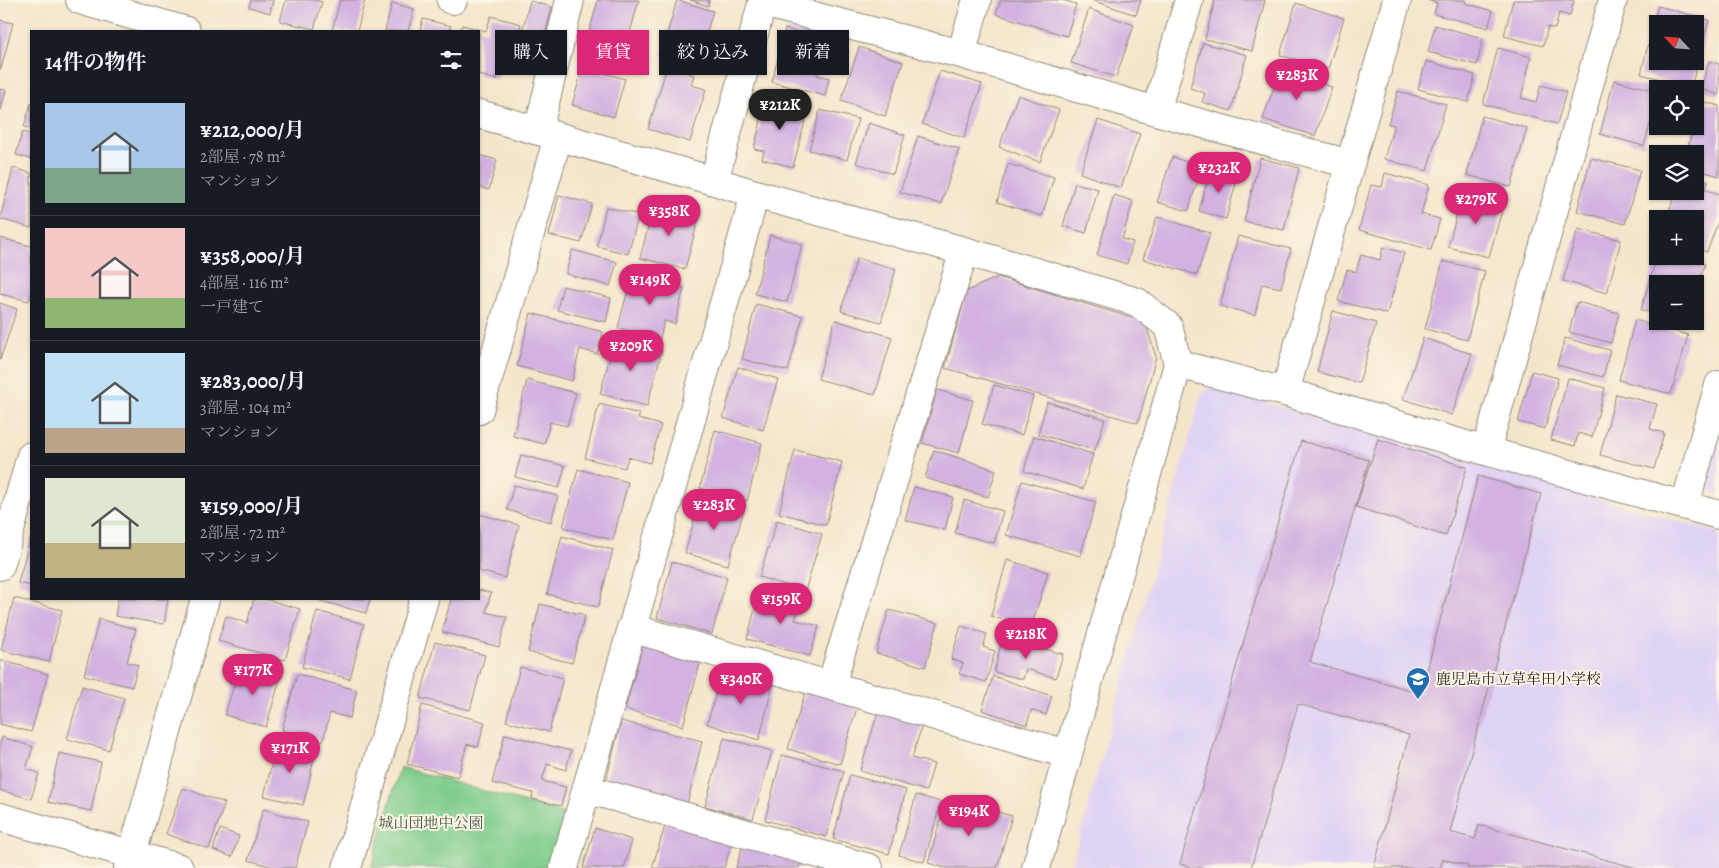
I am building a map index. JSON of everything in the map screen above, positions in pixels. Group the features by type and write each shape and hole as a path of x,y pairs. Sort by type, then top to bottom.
{"street":[{"path":"80,0 117,5 153,27 178,30"},
{"path":"480,406 548,134 570,0"},
{"path":"961,54 977,0"},
{"path":"1156,111 1189,0"},
{"path":"1285,392 1397,0"},
{"path":"1486,451 1613,0"},
{"path":"714,181 763,1 961,54 1156,111 1350,164"},
{"path":"480,114 755,194 964,251 1137,302 1168,326 1178,364 1036,868"},
{"path":"564,868 755,194"},
{"path":"831,685 964,251"},
{"path":"1178,364 1285,392 1486,451 1719,515"},
{"path":"1685,506 1719,385"},
{"path":"0,566 30,460"},
{"path":"130,861 205,600"},
{"path":"347,868 424,600"},
{"path":"631,628 1067,754"},
{"path":"586,789 869,868"},
{"path":"0,817 130,861 179,868"}],"shaded area":[{"name":"鹿児島市立草牟田小学校","path":"1211,387 1719,533 1719,868 1071,868 1201,395"},
{"path":"1719,429 1719,495 1712,493 1707,479"}],"green space":[{"name":"城山団地中公園","path":"400,767 565,814 550,868 371,868"}],"building":[{"path":"251,0 273,0 270,13 249,7"},
{"path":"286,0 316,0 322,2 314,29 280,21"},
{"path":"340,0 365,0 357,30 332,30"},
{"path":"598,0 639,0 631,30 590,30"},
{"path":"677,0 713,11 707,30 668,30"},
{"path":"690,0 709,0 708,6"},
{"path":"1001,0 1062,0 1076,4 1067,36 996,14"},
{"path":"1091,0 1141,0 1136,15"},
{"path":"1215,0 1265,0 1252,51 1205,39"},
{"path":"1427,0 1466,0 1465,3 1493,11 1488,28 1434,14 1437,3"},
{"path":"1513,0 1574,1 1570,16 1559,13 1555,29 1548,27 1543,46 1504,36"},
{"path":"530,1 552,7 546,30 523,30"},
{"path":"392,3 414,9 408,30 385,30"},
{"path":"1296,3 1344,18 1328,69 1280,55"},
{"path":"1658,6 1691,15 1656,15"},
{"path":"1089,9 1134,25 1116,77 1071,63"},
{"path":"491,16 521,24 519,30 495,30 495,75 498,75 497,80 480,75 480,30 460,30 462,25 486,31"},
{"path":"423,19 451,26 449,30 420,30"},
{"path":"1704,19 1709,20 1704,39"},
{"path":"0,20 13,23 1,69 0,69"},
{"path":"1435,25 1483,38 1477,65 1428,52"},
{"path":"1203,43 1247,55 1231,111 1202,102 1205,93 1190,88"},
{"path":"1648,45 1649,70 1696,70 1693,80 1664,80 1641,74"},
{"path":"859,47 903,62 885,116 841,101"},
{"path":"1498,48 1531,57 1521,98 1536,102 1541,85 1566,92 1557,124 1483,104"},
{"path":"1426,61 1475,75 1468,102 1418,89"},
{"path":"1709,61 1719,64 1719,95 1704,90 1704,80"},
{"path":"777,62 777,75 817,75 829,78 825,96 772,82"},
{"path":"1282,64 1314,75 1312,80 1332,87 1315,136 1263,119"},
{"path":"940,71 982,84 964,138 922,124"},
{"path":"581,75 611,75 625,79 614,117 572,105"},
{"path":"665,75 694,75 691,85 706,89 690,142 648,129"},
{"path":"1614,80 1649,89 1649,128 1644,146 1600,134"},
{"path":"0,89 6,90 1,110 0,110"},
{"path":"1398,91 1446,104 1427,171 1384,159 1394,125 1388,124"},
{"path":"768,92 793,99 790,114 806,118 793,167 762,159 764,151 754,149"},
{"path":"1018,95 1059,110 1040,162 999,147"},
{"path":"1704,102 1719,106 1719,176 1704,172 1704,145 1689,145 1691,135 1704,135"},
{"path":"30,106 30,129 24,127"},
{"path":"820,110 858,119 847,160 809,150"},
{"path":"1482,116 1527,128 1511,187 1467,175"},
{"path":"1098,120 1140,134 1121,188 1080,173"},
{"path":"869,123 905,135 893,174 856,163"},
{"path":"22,132 30,134 30,159 16,155"},
{"path":"918,136 959,149 941,204 900,192"},
{"path":"480,155 497,160 489,190 480,187"},
{"path":"1172,157 1202,167 1188,211 1157,202"},
{"path":"1260,158 1299,168 1284,230 1244,221"},
{"path":"1591,158 1640,170 1625,224 1577,211"},
{"path":"1008,164 1054,177 1042,216 997,202"},
{"path":"13,168 30,173 30,228 0,219"},
{"path":"1211,169 1238,176 1226,219 1199,211"},
{"path":"1385,173 1429,185 1421,214 1440,219 1431,250 1359,230 1371,185 1382,187"},
{"path":"1704,179 1708,181 1705,189 1719,194 1719,219 1707,252 1704,251 1704,210 1669,210 1673,200 1704,200"},
{"path":"1075,183 1098,189 1086,233 1063,226"},
{"path":"1463,192 1504,203 1489,257 1448,247"},
{"path":"559,195 592,204 581,243 549,235"},
{"path":"1114,195 1133,201 1122,239 1133,242 1127,264 1097,255"},
{"path":"654,205 699,217 685,269 640,258"},
{"path":"606,207 639,215 628,254 597,246"},
{"path":"1157,217 1210,233 1197,275 1143,259"},
{"path":"1578,229 1621,240 1607,293 1563,281"},
{"path":"770,235 802,244 787,302 755,294"},
{"path":"1238,236 1291,249 1281,288 1262,284 1255,315 1220,306"},
{"path":"0,238 30,246 29,301 0,294"},
{"path":"1383,247 1404,253 1387,314 1338,301 1347,270 1356,272 1361,255 1380,260"},
{"path":"572,250 617,262 610,286 566,274"},
{"path":"857,258 896,269 881,322 841,311"},
{"path":"1443,261 1485,271 1467,340 1425,329"},
{"path":"1705,264 1702,275 1651,275 1654,265"},
{"path":"632,274 684,288 675,324 664,321 660,339 618,328"},
{"path":"998,277 1145,322 1156,357 1138,423 945,368 967,291"},
{"path":"1649,283 1649,312 1641,310"},
{"path":"563,286 611,298 606,322 557,310"},
{"path":"1577,302 1619,313 1611,343 1569,332"},
{"path":"0,303 17,309 0,360"},
{"path":"756,304 803,316 788,371 742,359"},
{"path":"1333,311 1376,323 1359,383 1317,372"},
{"path":"531,313 603,332 597,354 580,349 572,381 517,366"},
{"path":"835,320 892,337 875,395 818,379"},
{"path":"1635,320 1649,324 1649,330 1670,330 1688,335 1671,394 1619,380"},
{"path":"615,338 662,351 647,406 600,394"},
{"path":"1423,338 1472,354 1452,415 1403,399"},
{"path":"1565,338 1610,350 1603,377 1557,365"},
{"path":"738,367 778,379 763,430 723,418"},
{"path":"1532,371 1558,378 1545,429 1518,422"},
{"path":"1568,378 1605,388 1592,437 1578,433 1575,446 1551,440"},
{"path":"527,380 576,393 567,426 550,422 544,444 513,436"},
{"path":"994,385 1033,396 1022,435 982,424"},
{"path":"937,390 973,400 959,453 922,443"},
{"path":"1616,394 1657,404 1650,429 1664,433 1654,469 1600,455"},
{"path":"1047,402 1105,419 1095,450 1038,434"},
{"path":"599,404 640,414 638,419 661,425 650,463 628,457 625,468 585,458"},
{"path":"715,430 762,443 747,501 700,488"},
{"path":"1034,436 1093,454 1083,489 1024,471"},
{"path":"1378,439 1467,467 1446,536 1356,507"},
{"path":"1301,441 1369,460 1310,662 1421,693 1478,476 1541,494 1450,832 1475,839 1479,825 1636,868 1467,868 1468,866 1443,859 1440,868 1374,868 1409,735 1298,704 1251,868 1194,868 1180,864"},
{"path":"795,450 842,462 826,525 779,513"},
{"path":"934,450 996,470 988,497 925,478"},
{"path":"521,455 565,466 559,488 515,477"},
{"path":"578,469 628,482 613,540 563,527"},
{"path":"1022,481 1096,502 1080,556 1006,535"},
{"path":"514,485 558,496 551,522 507,510"},
{"path":"914,487 953,497 945,530 905,520"},
{"path":"700,498 744,510 728,565 685,553"},
{"path":"964,500 1003,511 994,543 955,533"},
{"path":"480,514 519,525 505,578 480,571"},
{"path":"777,520 822,534 805,591 759,577"},
{"path":"562,536 613,550 598,607 547,594"},
{"path":"30,540 30,586 18,583"},
{"path":"1007,560 1048,572 1031,628 991,616"},
{"path":"672,562 727,577 712,634 657,618"},
{"path":"480,590 491,593 486,612 507,617 499,647 442,632 451,600 480,600"},
{"path":"760,591 800,602 795,620 819,626 810,656 747,639"},
{"path":"14,598 62,610 49,662 1,650"},
{"path":"118,600 168,600 164,624 115,616"},
{"path":"254,600 268,600 300,609 285,660 218,641 226,616 247,623"},
{"path":"320,600 370,600 366,613"},
{"path":"540,604 585,615 572,663 528,652"},
{"path":"889,610 938,623 925,667 876,653"},
{"path":"317,611 364,624 350,679 302,667"},
{"path":"99,619 136,629 127,662 138,665 132,687 84,675"},
{"path":"961,626 987,634 983,647 995,651 986,682 959,674 963,663 951,659"},
{"path":"1003,637 1063,654 1056,678 1026,669 1023,679 994,672"},
{"path":"644,640 702,656 683,726 625,709"},
{"path":"435,642 485,655 470,710 420,698"},
{"path":"1,660 48,674 31,732 0,724"},
{"path":"240,665 281,676 266,727 225,715"},
{"path":"520,667 563,678 549,732 506,721"},
{"path":"723,670 773,684 759,740 707,724"},
{"path":"297,674 357,690 350,718 330,713 323,741 282,730"},
{"path":"993,676 1052,696 1046,715 1031,710 1027,725 982,710"},
{"path":"82,686 124,698 109,750 67,739"},
{"path":"807,686 859,701 840,764 788,749"},
{"path":"422,705 485,722 478,747 467,744 458,777 407,764"},
{"path":"879,709 923,722 912,758 934,764 926,791 860,771"},
{"path":"621,721 702,741 687,805 605,785"},
{"path":"505,734 571,751 566,770 547,764 542,781 566,787 561,806 532,799 533,793 492,783"},
{"path":"2,737 33,747 26,769 39,773 31,799 0,790 0,743"},
{"path":"724,738 772,751 753,819 705,806"},
{"path":"277,742 316,751 303,805 264,796"},
{"path":"59,753 101,762 91,811 48,802"},
{"path":"782,755 844,771 826,837 765,820"},
{"path":"850,775 906,790 889,854 833,839"},
{"path":"183,788 225,803 209,849 166,834"},
{"path":"916,795 941,802 924,862 899,855"},
{"path":"947,798 1012,816 997,868 945,868 928,863"},
{"path":"263,809 308,822 295,868 277,868 248,860"},
{"path":"666,823 732,843 724,868 652,868"},
{"path":"595,828 632,840 624,868 583,868"},
{"path":"220,829 239,836 232,857 213,850"},
{"path":"744,841 802,858 799,868 736,868"}],"place":[{"name":"鹿児島市立草牟田小学校","path":"1418,700"}]}
